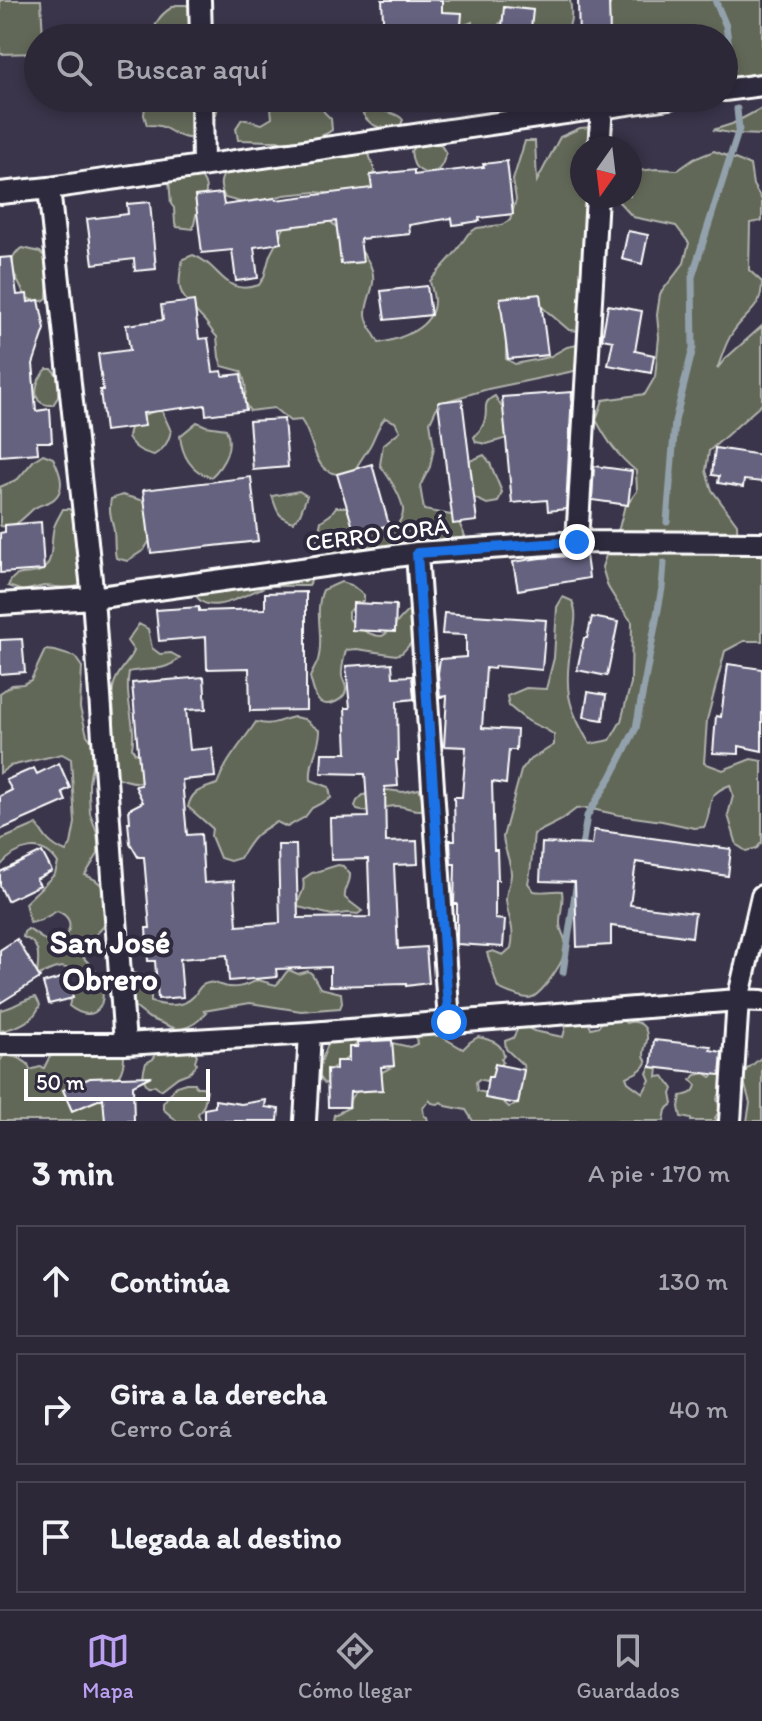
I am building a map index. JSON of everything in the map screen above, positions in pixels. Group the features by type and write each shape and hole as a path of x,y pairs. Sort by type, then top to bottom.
{"street":[{"path":"200,0 201,24"},
{"path":"738,88 762,85"},
{"path":"202,112 203,165"},
{"path":"0,193 574,112"},
{"path":"600,136 602,112"},
{"path":"49,188 93,598 125,1044"},
{"path":"577,542 596,208"},
{"name":"CERRO CORÁ","path":"0,604 93,598 417,553 577,542 762,543"},
{"path":"417,553 449,1022"},
{"path":"730,1121 738,1000 758,929 762,896"},
{"path":"0,1044 125,1044 738,1000 762,1001"},
{"path":"305,1121 310,1033"}],"green space":[{"path":"0,0 41,0 42,24 24,24 24,53 0,54"},
{"path":"424,0 570,0 569,24 460,24 453,19 437,21"},
{"path":"612,0 762,0 762,77 738,76 738,24 609,24 607,11"},
{"path":"176,5 186,5 196,9 200,24 157,24"},
{"path":"762,108 762,135 713,130 732,124"},
{"path":"144,112 217,112 209,130 196,138 147,125"},
{"path":"271,112 324,112 331,119 332,130 300,140 238,140 236,128 242,119 262,124 272,118"},
{"path":"388,112 403,120 399,129 383,128 371,123 363,114"},
{"path":"592,127 594,136 570,136 570,208 587,208 580,331 569,330 536,302 506,338 506,359 515,364 549,357 577,345 584,355 582,365 574,371 439,403 430,422 434,447 430,467 420,486 424,510 456,516 465,536 455,542 413,538 395,547 371,546 341,554 328,551 317,541 321,521 336,507 348,507 374,527 395,528 400,522 402,504 380,465 383,445 400,431 395,422 385,418 353,473 339,474 329,472 322,466 301,420 290,421 274,408 250,411 244,402 246,386 241,371 222,366 217,337 181,292 179,279 183,259 193,255 203,260 223,279 238,287 259,285 287,222 330,221 360,249 372,270 367,322 379,343 397,339 415,331 428,318 434,301 430,281 468,234 477,228 501,225 510,220 516,200 513,180 525,141 535,141 537,181 560,137 580,128"},
{"path":"417,143 440,144 446,153 441,166 430,175 415,166 411,151"},
{"path":"714,151 750,165 753,185 762,200 762,221 750,223 749,270 762,282 759,299 730,336 717,369 762,326 762,404 709,451 706,471 712,490 737,524 738,548 762,551 762,641 744,641 725,651 707,720 704,763 723,770 751,759 762,761 762,842 757,848 746,851 737,845 728,815 733,796 730,785 712,798 704,827 694,828 587,808 576,809 534,834 528,883 534,891 562,891 560,923 566,948 546,985 534,996 521,997 498,988 487,953 493,951 503,955 511,948 512,928 506,899 511,869 503,837 521,771 527,762 554,745 554,735 509,706 507,696 526,688 546,689 554,658 557,607 563,597 572,601 575,612 568,685 576,719 590,744 610,740 621,721 631,683 632,622 608,587 602,567 624,509 637,491 636,471 613,448 596,420 603,400 645,394 655,377 660,294 684,263 689,243 676,226 633,217 625,208 642,208 642,170 678,170"},
{"path":"368,152 375,172 373,193 315,192 244,203 225,198 222,190 221,180 227,170 260,168 301,155"},
{"path":"199,175 206,190 193,229 177,227 169,180"},
{"path":"23,248 40,252 48,260 47,298 43,301 27,298 13,271 13,258"},
{"path":"47,369 52,369 62,381 53,405 40,402 36,392 39,380"},
{"path":"495,396 506,414 507,438 487,444 476,442 474,437 484,424 486,403"},
{"path":"161,409 171,431 165,445 154,455 139,450 128,438 131,425 142,415"},
{"path":"197,422 226,429 228,435 226,455 211,477 193,467 181,443 180,436"},
{"path":"43,454 53,458 58,468 61,484 58,495 52,501 34,508 18,522 0,526 0,487 18,479"},
{"path":"484,455 502,492 498,502 487,504 468,495 458,466"},
{"path":"299,491 307,496 293,522 281,515 272,496"},
{"path":"122,495 145,501 150,540 144,550 127,561 116,558 110,512 111,499"},
{"path":"63,509 69,509 77,517 82,582 70,588 44,586 23,591 8,586 14,577 42,570 49,562 54,527"},
{"path":"302,570 311,581 309,586 265,587 216,605 199,599 193,590"},
{"path":"341,582 364,595 364,600 348,612 348,618 355,625 368,633 382,636 408,611 413,612 415,639 396,655 346,650 342,673 345,693 336,702 324,704 316,697 310,677 320,651 320,599 323,590"},
{"path":"139,624 148,629 152,648 160,654 171,653 180,658 162,668 129,672 132,748 135,753 145,755 146,782 120,778 107,769 114,729 113,688 134,651 127,641"},
{"path":"45,650 75,657 82,667 80,708 87,735 93,743 89,794 98,854 85,875 103,887 107,896 108,919 87,944 83,957 97,974 103,995 98,1009 87,1014 69,1006 79,977 64,967 37,976 36,948 23,937 28,929 52,941 59,940 68,932 68,920 57,911 30,923 25,903 55,874 58,863 45,851 29,848 14,854 0,866 0,840 37,824 56,847 66,852 71,844 75,823 71,759 62,754 10,766 0,773 0,693 12,685 31,680"},
{"path":"294,717 304,719 320,731 311,780 329,787 331,798 287,827 277,822 264,829 240,858 230,861 220,858 211,836 212,828 188,807 192,797 198,791 217,784 256,722 271,723"},
{"path":"419,789 423,799 422,810 396,806 364,811 357,810 355,806 363,795 387,790 403,792"},
{"path":"338,865 350,874 345,898 362,911 358,914 332,915 298,907 303,879"},
{"path":"111,968 146,976 151,986 151,1002 162,1004 185,1003 201,986 210,982 235,987 258,980 276,985 289,970 298,974 308,971 320,988 341,993 342,1003 340,1008 301,1011 250,1003 204,1011 206,1013 197,1022 179,1030 149,1018 135,1007 113,997 107,983"},
{"path":"36,997 40,1005 29,1020 0,1031 0,1010"},
{"path":"431,1012 452,1030 444,1038 463,1049 478,1037 495,1042 501,1048 503,1062 492,1077 476,1082 477,1091 496,1095 509,1107 518,1104 518,1085 524,1070 523,1065 506,1049 505,1041 513,1038 520,1024 534,1031 563,1037 567,1022 571,1019 579,1023 588,1022 591,1028 599,1026 609,1016 626,1023 639,1023 647,1035 646,1062 640,1070 626,1077 628,1082 643,1093 650,1080 647,1073 651,1065 658,1068 657,1077 664,1076 673,1089 673,1104 666,1110 664,1121 473,1121 466,1110 429,1100 423,1108 428,1121 333,1121 334,1115 350,1107 354,1094 379,1081 382,1072 394,1066 390,1049 392,1043 410,1047 417,1044 419,1026"},
{"path":"354,1040 357,1044 349,1051 349,1057 331,1069 325,1084 317,1073 329,1041"},
{"path":"191,1047 197,1055 197,1064 191,1072 178,1077 161,1090 155,1085 149,1087 146,1084 143,1076 146,1063 158,1051"},
{"path":"56,1052 119,1053 124,1056 119,1076 105,1092 105,1121 0,1121 0,1061 4,1055 19,1058 28,1064 30,1070 44,1068"},
{"path":"762,1057 762,1121 747,1121 750,1103 743,1078 746,1070"},
{"path":"705,1073 711,1077 717,1073 721,1075 725,1083 717,1099 719,1109 715,1118 719,1121 691,1121 681,1117 681,1096 692,1092 696,1085 691,1080 696,1075"},
{"path":"195,1083 196,1087 207,1090 204,1105 198,1114 201,1121 177,1121 163,1109 163,1103 176,1086"}],"building":[{"path":"382,0 442,0 442,12 462,13 461,24 383,24"},
{"path":"578,0 609,0 610,24 579,24"},
{"path":"504,7 533,10 532,24 502,24"},
{"path":"507,161 513,214 453,225 452,218 409,225 410,234 360,239 363,262 341,264 336,221 279,228 281,243 254,247 258,278 236,281 232,250 202,253 195,196 222,193 224,205 276,200 372,188 370,175 414,170 414,175 484,167 483,164"},
{"path":"150,202 156,269 135,271 134,259 93,264 87,219 128,214 127,204"},
{"path":"628,231 648,235 642,264 622,259"},
{"path":"12,257 17,295 27,294 28,302 39,300 45,329 33,364 36,411 50,409 52,442 37,442 38,453 0,456 0,258"},
{"path":"427,286 431,315 385,320 381,291"},
{"path":"540,294 548,355 508,359 500,298"},
{"path":"194,301 199,339 208,338 213,372 222,371 223,376 241,374 246,410 206,415 205,405 143,413 145,426 105,431 98,354 130,350 126,325 163,320 161,305"},
{"path":"608,305 642,311 635,351 654,355 651,373 608,365 613,341 602,339"},
{"path":"572,392 566,509 548,511 547,500 512,503 502,397"},
{"path":"462,399 477,521 453,524 438,402"},
{"path":"284,419 288,467 253,470 249,421"},
{"path":"715,448 762,455 762,482 744,480 743,487 718,483 719,476 712,475"},
{"path":"372,464 389,525 355,534 337,474"},
{"path":"594,466 632,471 628,505 592,500"},
{"path":"251,477 258,541 151,553 143,490"},
{"path":"41,522 44,570 0,573 0,533 5,532 5,525"},
{"path":"586,555 589,578 518,590 513,562"},
{"path":"306,592 306,710 250,711 249,668 207,669 206,637 159,641 156,610 199,607 199,611 265,609 265,593"},
{"path":"353,603 396,605 395,632 352,630"},
{"path":"444,613 546,620 542,670 486,668 482,728 517,730 516,750 509,750 506,784 492,782 498,880 495,880 495,919 505,920 503,947 457,944 455,864 451,864 450,840 455,840 454,797 462,797 466,747 444,746 447,696 440,697 438,673 440,659 466,657 466,635 442,634"},
{"path":"592,617 618,622 607,676 577,670"},
{"path":"22,639 25,672 0,674 0,640"},
{"path":"392,663 393,677 412,676 414,699 397,701 398,786 385,787 386,842 417,841 418,864 394,865 398,949 426,947 429,983 330,986 330,967 276,969 277,977 229,981 227,955 180,959 183,997 158,999 155,961 148,961 146,928 150,928 144,857 138,857 130,843 128,822 129,809 143,802 135,786 141,785 132,683 204,677 206,709 186,710 190,750 212,748 215,777 182,780 187,835 201,834 204,883 234,881 237,926 280,923 278,845 296,845 298,918 370,917 368,859 331,860 330,818 368,817 365,774 321,773 322,753 347,753 345,708 350,708 346,666"},
{"path":"728,664 762,669 762,751 739,746 739,754 713,753 716,716 721,717"},
{"path":"588,692 606,695 603,720 584,717"},
{"path":"59,763 70,788 62,792 66,801 0,830 0,796 12,790 6,780 34,768 37,774"},
{"path":"594,830 731,849 728,876 636,862 630,905 695,913 692,937 611,926 611,945 577,947 575,882 540,881 542,843 592,845"},
{"path":"42,852 52,871 36,879 40,885 7,901 0,886 0,872"},
{"path":"17,939 40,978 0,1003 0,950"},
{"path":"68,976 73,998 49,1004 43,983"},
{"path":"392,1040 394,1066 381,1067 383,1090 350,1092 349,1107 328,1107 327,1069 336,1070 336,1061 349,1061 349,1047 358,1047 357,1042"},
{"path":"654,1040 711,1046 710,1050 722,1052 720,1075 651,1067"},
{"path":"495,1064 524,1070 518,1104 485,1098 488,1077 492,1077"},
{"path":"151,1076 133,1085 134,1121 105,1121 103,1098 72,1111 63,1090 90,1078"},
{"path":"215,1100 241,1104 266,1100 265,1107 279,1109 278,1121 204,1121 204,1109 215,1107"}],"waterway":[{"path":"715,0 725,24"},
{"path":"667,522 675,421 693,348 692,277 739,129 737,112"},
{"path":"581,853 587,816 636,728 664,563"},
{"path":"563,972 577,881"}],"district":[{"name":"San José Obrero","path":"110,960"}],"route":[{"path":"449,1022 417,553 577,542"}]}
